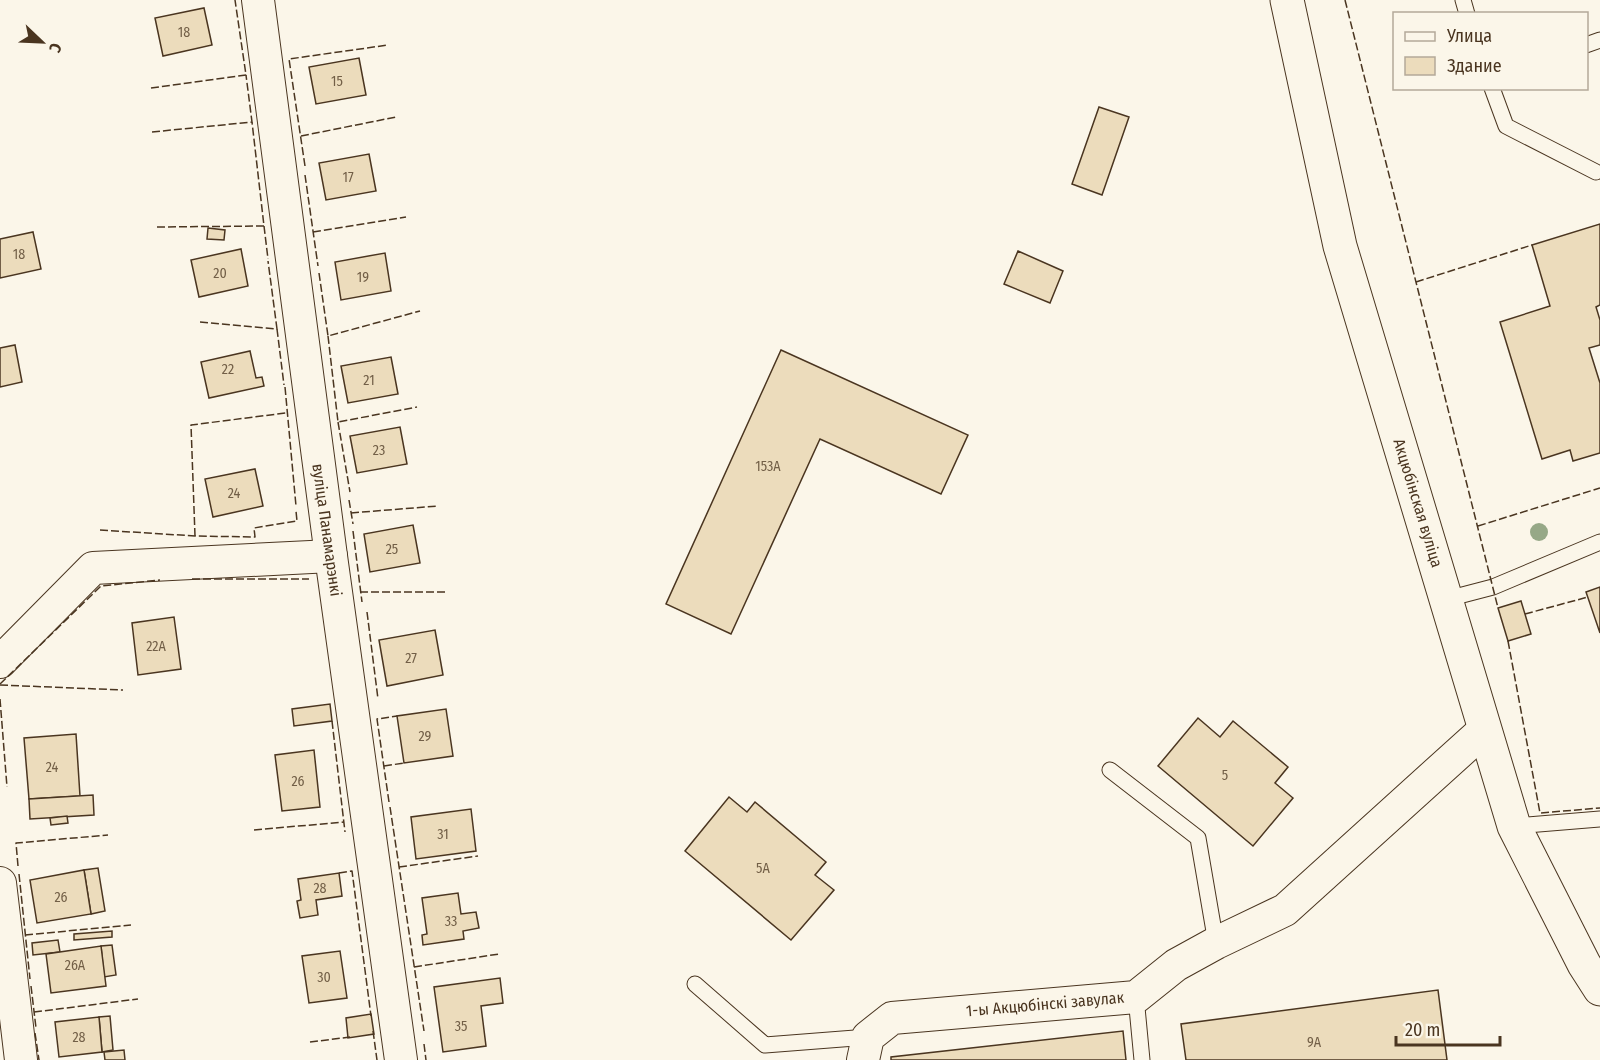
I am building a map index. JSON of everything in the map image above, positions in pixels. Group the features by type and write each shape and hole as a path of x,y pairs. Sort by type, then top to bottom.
{"street":[{"name":"вуліца Панамарэнкі","path":"258,0 331,556 401,1060"},
{"name":"Акцюбінская вуліца","path":"1287,0 1340,246 1514,826 1584,964 1600,989"},
{"path":"0,662 93,568 331,556"},
{"name":"1-ы Акцюбінскі завулак","path":"866,1048 892,1018 1136,997 1176,965 1285,910 1484,730"},
{"path":"0,883 21,1060"}],"lane":[{"path":"1493,90 1506,126 1596,172"},
{"path":"1447,599 1493,587 1600,542"},
{"path":"1110,770 1198,838 1216,944"},
{"path":"1514,826 1600,819"},
{"path":"694,984 765,1045 866,1048"},
{"path":"1136,997 1142,1060"}],"building":[{"path":"204,8 212,45 163,56 155,18"},
{"path":"359,58 366,95 316,104 309,67"},
{"path":"1099,107 1129,117 1102,195 1072,184"},
{"path":"369,154 376,191 326,200 319,163"},
{"path":"1600,224 1600,305 1596,307 1600,320 1600,345 1589,348 1600,383 1600,453 1573,461 1570,450 1542,459 1500,322 1550,306 1532,245"},
{"path":"208,228 225,230 224,240 207,239"},
{"path":"33,232 41,269 0,278 0,239"},
{"path":"241,249 248,286 199,297 191,260"},
{"path":"1018,251 1063,271 1050,303 1004,284"},
{"path":"385,253 391,291 341,300 335,262"},
{"path":"15,345 22,382 0,387 0,348"},
{"path":"781,350 968,435 941,494 820,439 731,634 666,604"},
{"path":"250,351 256,378 262,377 264,386 209,398 201,362"},
{"path":"391,357 398,394 348,403 341,366"},
{"path":"400,427 407,464 357,473 350,436"},
{"path":"255,469 263,506 213,517 205,479"},
{"path":"413,525 420,563 370,572 364,534"},
{"path":"1600,587 1600,633 1586,592"},
{"path":"1521,601 1531,634 1508,641 1498,608"},
{"path":"174,617 181,669 138,675 132,623"},
{"path":"435,630 443,675 387,686 379,640"},
{"path":"330,704 332,721 294,726 292,709"},
{"path":"446,709 453,756 404,763 397,716"},
{"path":"1198,718 1220,737 1233,721 1288,767 1275,783 1293,798 1253,846 1158,766"},
{"path":"76,734 80,796 29,799 24,738"},
{"path":"314,750 320,807 282,811 275,755"},
{"path":"93,795 94,815 30,819 29,799"},
{"path":"729,797 747,812 755,802 826,862 815,875 834,890 791,940 685,851"},
{"path":"471,809 476,851 416,859 411,817"},
{"path":"67,816 68,823 51,825 50,818"},
{"path":"98,868 105,911 91,914 84,870"},
{"path":"84,870 91,914 37,923 30,880"},
{"path":"339,873 342,896 316,900 318,915 300,918 297,901 301,900 298,879"},
{"path":"458,893 461,914 476,912 479,928 463,931 464,939 423,945 422,935 427,934 422,898"},
{"path":"112,931 112,937 74,940 74,934"},
{"path":"58,940 60,952 33,955 32,943"},
{"path":"112,945 116,975 104,977 101,946"},
{"path":"101,946 106,986 51,993 46,954"},
{"path":"340,951 347,998 309,1003 302,956"},
{"path":"500,978 503,1003 481,1006 486,1046 443,1052 434,987"},
{"path":"1438,990 1447,1060 1186,1060 1181,1024"},
{"path":"371,1014 374,1034 348,1038 346,1018"},
{"path":"110,1016 113,1050 102,1052 99,1017"},
{"path":"99,1017 102,1052 59,1057 55,1022"},
{"path":"1123,1031 1126,1060 891,1060 891,1057"},
{"path":"124,1050 125,1060 105,1060 104,1052"}],"fence":[{"path":"151,88 246,75 235,0"},
{"path":"1345,0 1498,608"},
{"path":"305,166 289,59 388,45"},
{"path":"152,132 252,122 246,75"},
{"path":"301,136 396,117"},
{"path":"157,227 264,226 252,122"},
{"path":"305,175 318,266"},
{"path":"313,232 406,217"},
{"path":"264,226 268,259"},
{"path":"1416,282 1532,245"},
{"path":"200,322 277,329 268,261"},
{"path":"319,273 328,336 420,311"},
{"path":"277,329 284,385"},
{"path":"328,336 338,422 417,407"},
{"path":"285,387 296,506"},
{"path":"195,536 191,425 286,413"},
{"path":"338,422 350,492"},
{"path":"1478,526 1600,488"},
{"path":"349,500 353,524"},
{"path":"351,513 438,506"},
{"path":"100,530 255,537 254,528 297,521 296,511"},
{"path":"353,531 362,602"},
{"path":"192,579 309,579"},
{"path":"0,684 101,586 160,580"},
{"path":"360,592 448,592"},
{"path":"1525,614 1588,597"},
{"path":"367,612 378,699"},
{"path":"1508,641 1540,813 1600,808"},
{"path":"0,685 123,690"},
{"path":"0,699 7,787"},
{"path":"389,802 377,719 397,716"},
{"path":"332,721 345,832"},
{"path":"384,766 404,763"},
{"path":"390,807 424,1031"},
{"path":"254,830 344,822"},
{"path":"18,866 16,843 108,835"},
{"path":"399,867 478,856"},
{"path":"339,873 352,871 371,1016"},
{"path":"19,874 30,979"},
{"path":"25,935 131,925"},
{"path":"414,967 499,954"},
{"path":"31,986 36,1028"},
{"path":"34,1012 138,999"},
{"path":"373,1031 377,1060"},
{"path":"35,1033 39,1060"},
{"path":"310,1042 350,1037"},
{"path":"424,1044 426,1060"}]}
